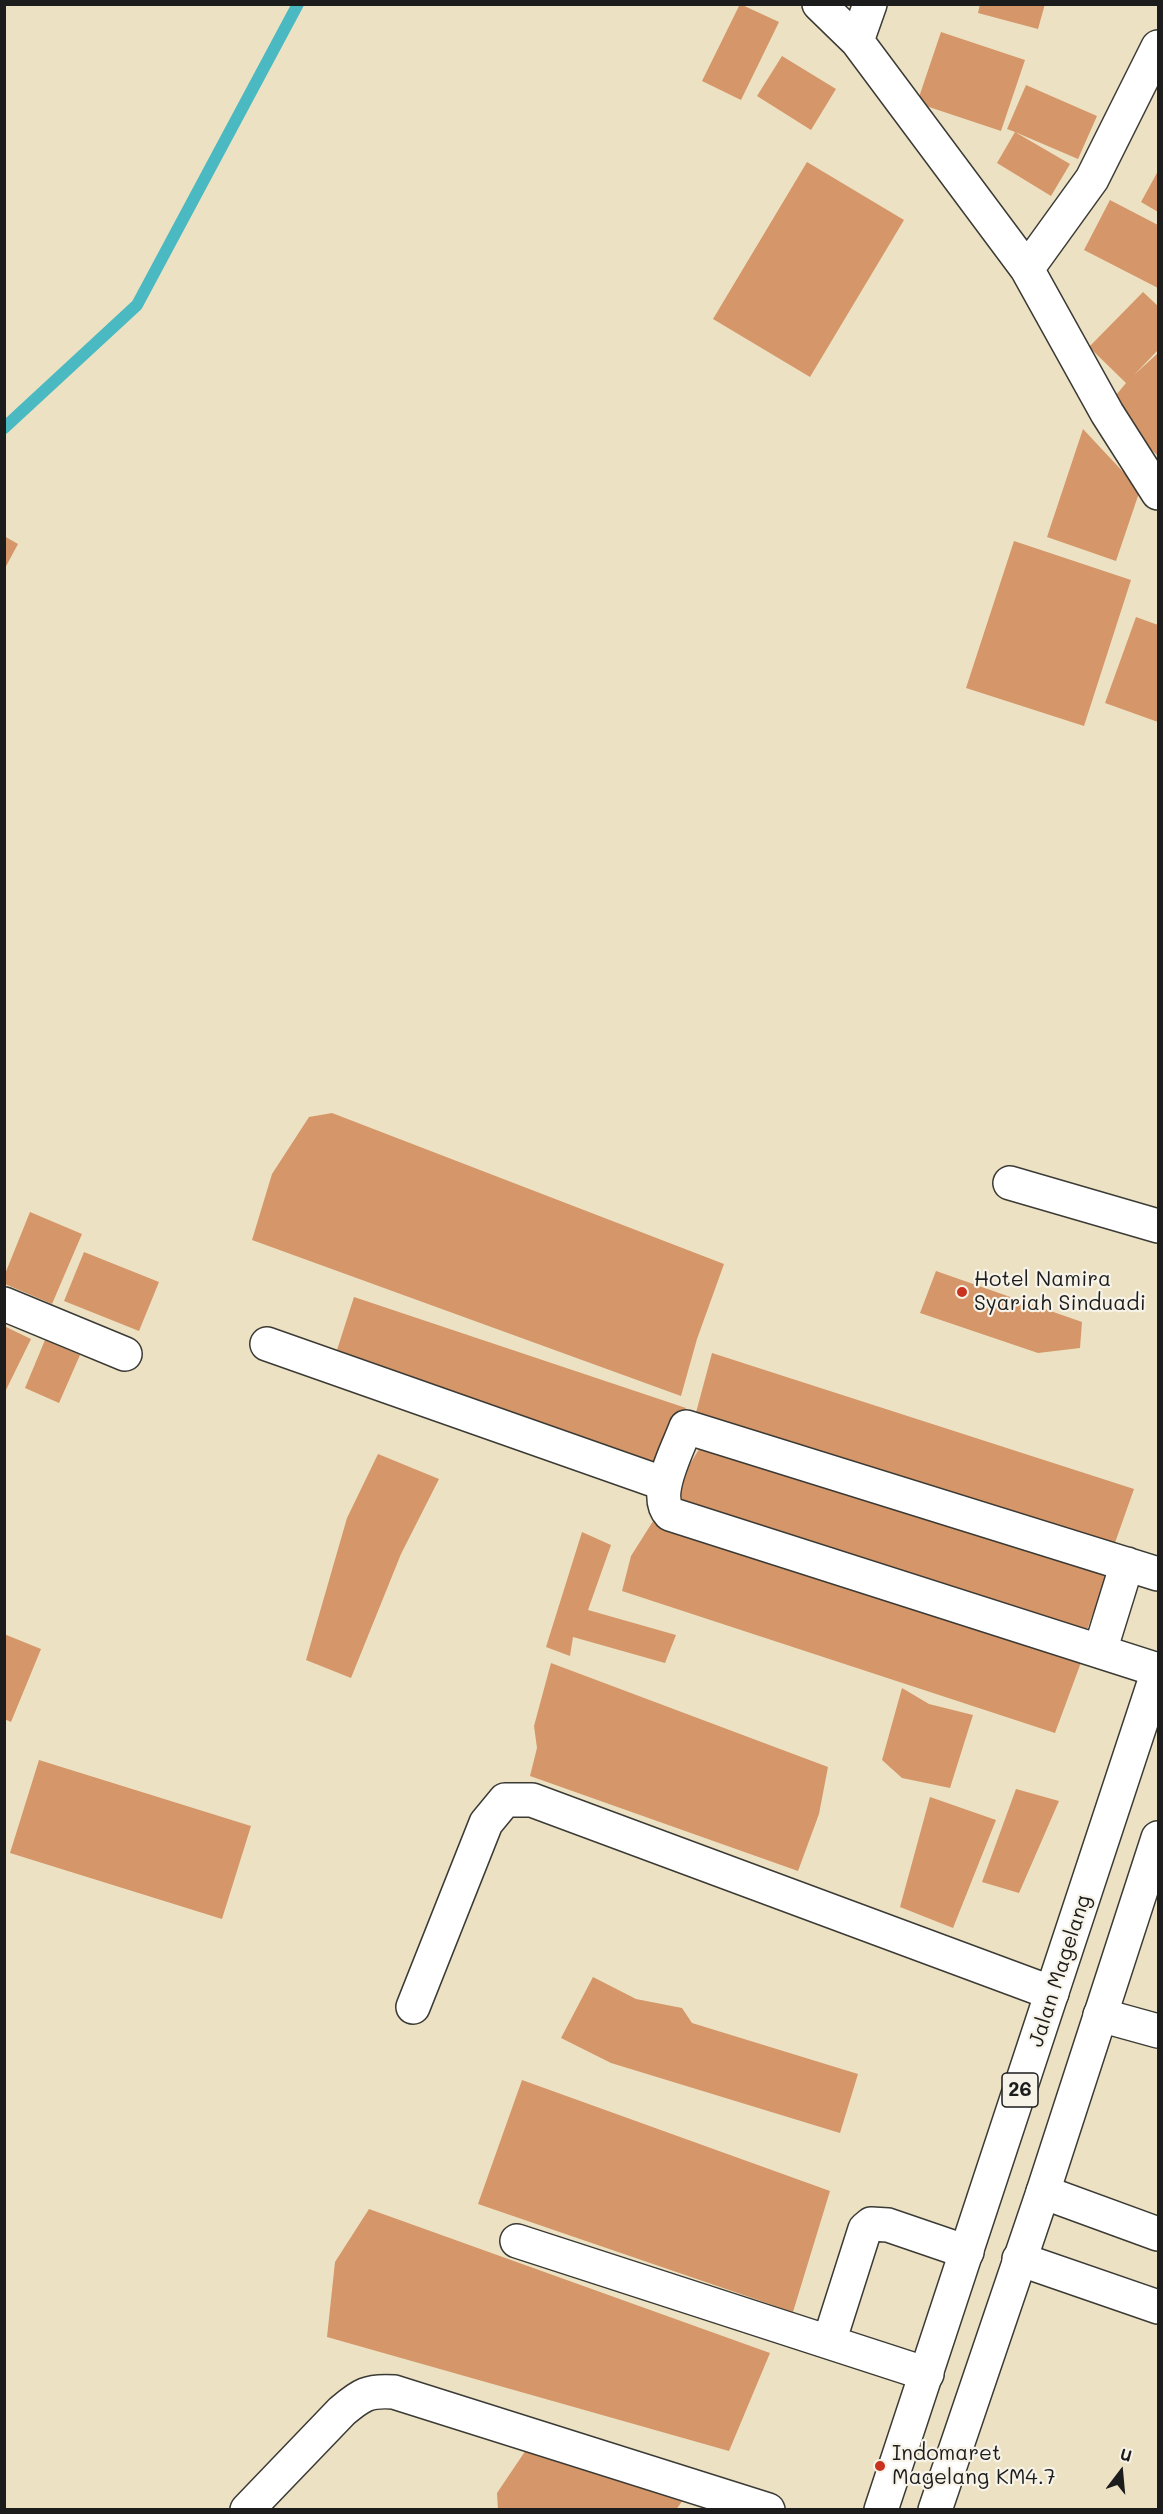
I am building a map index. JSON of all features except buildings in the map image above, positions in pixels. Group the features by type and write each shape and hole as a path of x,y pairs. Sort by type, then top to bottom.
{"main road":[{"path":"819,4 857,41 1027,269 1107,412 1158,493"},
{"path":"857,41 870,4"},
{"path":"1027,269 1092,178 1158,47"},
{"path":"1010,1183 1158,1226"},
{"path":"4,1304 125,1354"},
{"path":"267,1344 664,1484"},
{"path":"1158,1574 686,1427 664,1484 663,1503 670,1514 1158,1670"},
{"path":"1100,1651 1127,1564"},
{"name":"Jalan Magelang","path":"881,2510 1158,1670"},
{"path":"413,2007 486,1823 505,1800 532,1800 1052,1993"},
{"name":"26","path":"935,2510 1043,2192 1100,2015 1150,1892 1158,1838"},
{"path":"1100,2015 1158,2031"},
{"path":"1043,2192 1158,2234"},
{"path":"829,2342 865,2229 871,2224 888,2225 966,2252"},
{"path":"517,2241 927,2374"},
{"path":"1019,2259 1158,2307"},
{"path":"247,2510 342,2411 359,2397 374,2391 394,2392 768,2510"}],"waterway":[{"path":"4,428 137,305 298,4"}],"place":[{"name":"Hotel Namira Syariah Sinduadi","path":"962,1292"},
{"name":"Indomaret Magelang KM4.7","path":"880,2466"}]}
